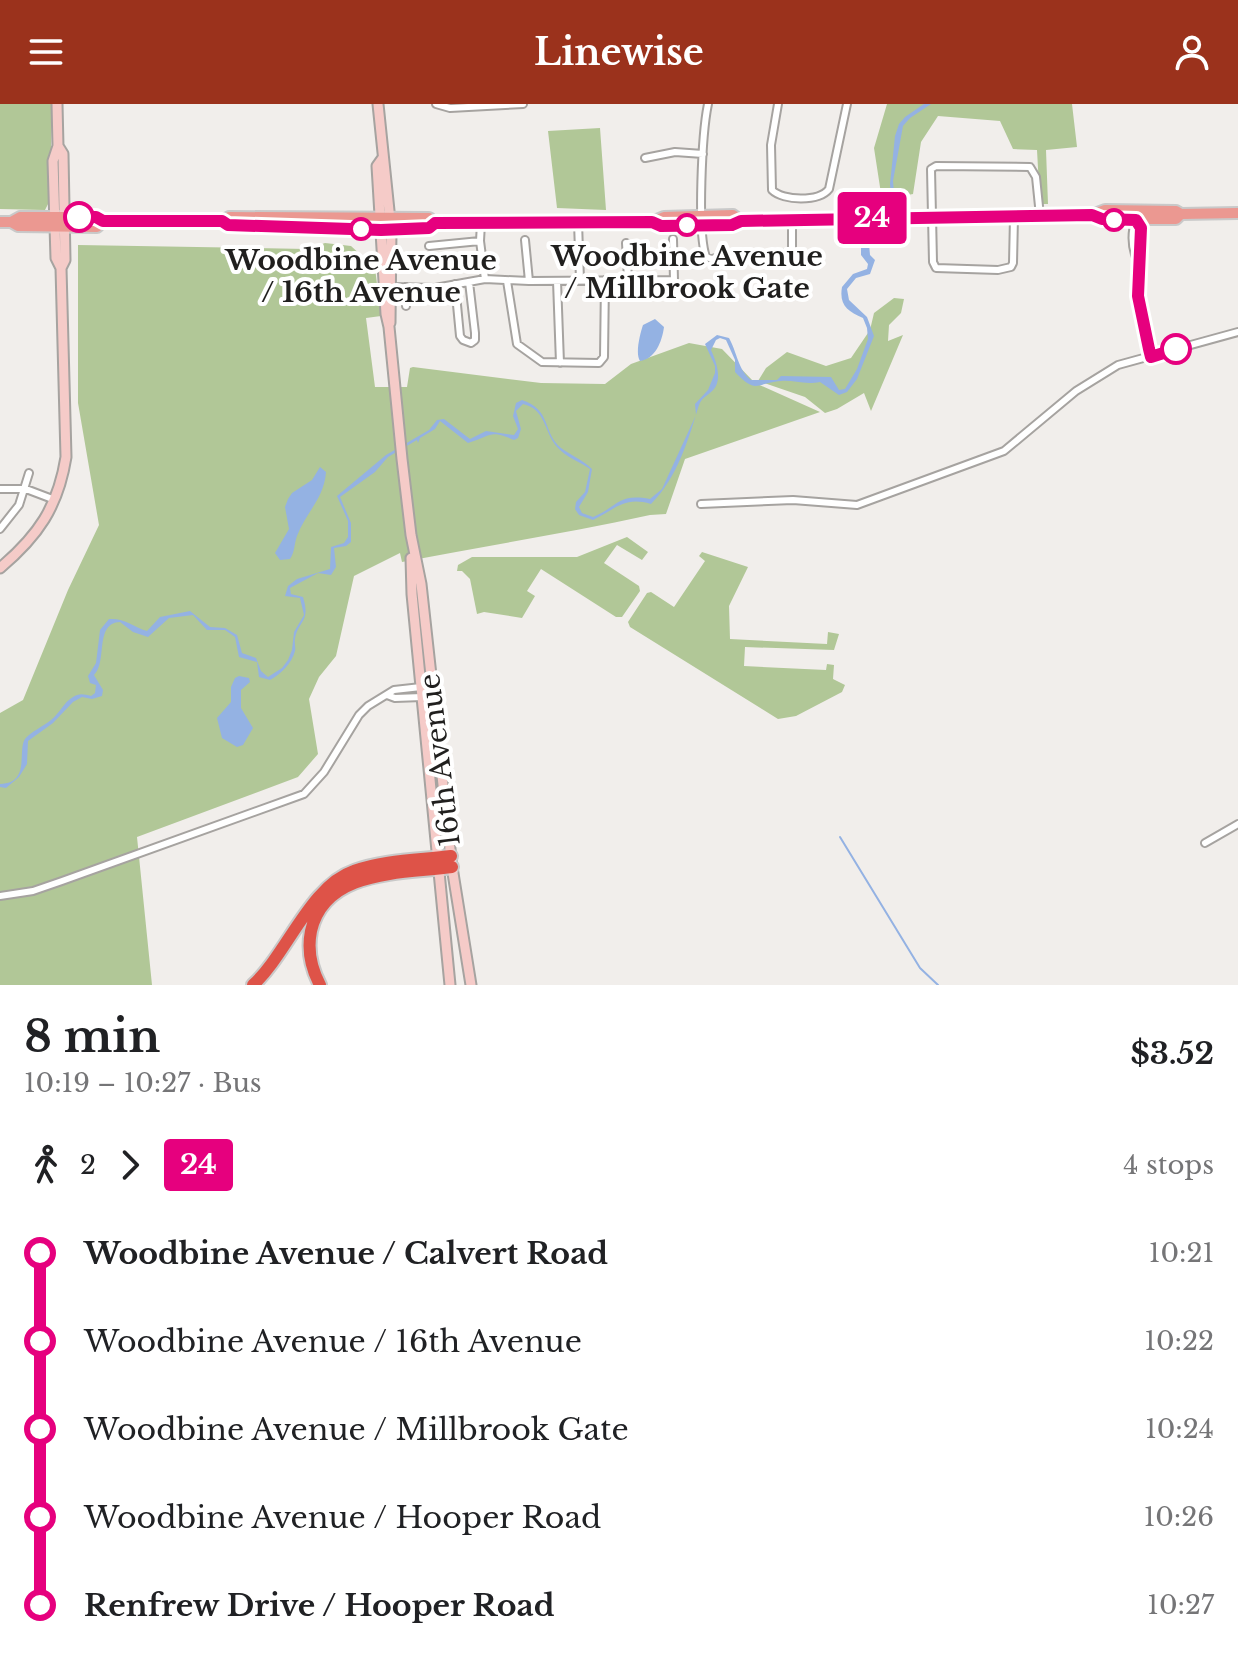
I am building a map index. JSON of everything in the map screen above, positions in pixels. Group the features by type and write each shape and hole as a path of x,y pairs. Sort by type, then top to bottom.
{"highway":[{"path":"320,985 310,961 309,943 313,923 327,900 365,879 452,861"},
{"path":"253,985 274,962 313,905 334,881 353,871 374,866 436,864"}],"main road":[{"path":"0,568 34,537 55,500 64,468 67,438 61,268 56,258 63,154 58,146 57,104"},
{"name":"16th Avenue","path":"378,104 382,159 386,164 386,314 411,535 421,584 436,864 450,985"},
{"path":"5,222 18,226 96,217 103,221 222,221 228,225 385,224 429,218 435,223 652,222 661,226 702,220 732,225 741,221 930,217 1092,215 1102,219 1137,216 1176,219 1181,214 1238,213"},
{"name":"16th Avenue","path":"385,224 392,287 389,327"},
{"name":"16th Avenue","path":"427,692 471,985"}],"street":[{"path":"436,104 450,108 523,104"},
{"path":"708,104 703,154 704,254 712,259 790,253 792,220"},
{"path":"778,104 771,145 772,190 782,197 815,197 824,195 829,189 847,104"},
{"path":"645,158 675,152 703,154"},
{"path":"1014,217 1013,263 1006,270 936,268 930,217 931,169 936,166 1033,168 1040,216"},
{"path":"1137,216 1133,228 1133,253 1139,265 1138,296 1151,357"},
{"path":"578,222 580,280"},
{"path":"481,223 485,279"},
{"path":"392,287 435,288 485,279 674,280 673,239"},
{"path":"525,240 529,281"},
{"path":"429,246 480,241"},
{"path":"626,243 628,279"},
{"path":"507,281 517,344 542,362 599,363 604,357 605,280"},
{"path":"557,281 560,363"},
{"path":"455,284 460,336 471,343 475,340 475,333 469,282"},
{"path":"406,287 406,306"},
{"path":"701,504 804,500 857,505 1004,451 1091,380 1118,365 1238,332"},
{"path":"0,529 19,505 29,473"},
{"path":"0,489 26,489 55,500"},
{"path":"0,896 33,891 304,794 324,772 359,715 368,706 394,690 427,692"},
{"path":"1205,843 1238,824"}],"green space":[{"path":"0,104 52,104 50,200 45,210 0,209"},
{"path":"887,104 1072,104 1077,147 1046,150 1048,204 1040,204 1037,150 1013,149 1000,121 938,116 921,142 913,194 882,200 874,148"},
{"path":"600,128 606,210 557,208 548,131"},
{"path":"325,243 351,246 375,268 381,316 366,318 375,387 407,387 410,368 413,367 541,383 605,384 631,364 689,343 722,349 755,383 820,412 685,459 666,514 402,562 400,553 354,576 336,656 319,677 309,699 318,754 298,777 137,837 152,985 0,985 0,713 23,700 68,590 99,525 78,403 78,245 307,249"},
{"path":"894,298 904,299 901,313 889,325 888,341 903,335 871,411 864,393 825,413 805,397 758,381 766,368 787,352 826,366 851,358 870,330 874,313"},
{"path":"627,537 648,552 642,560 617,545 604,563 639,586 640,591 622,617 616,617 541,569 527,591 535,596 522,618 484,612 477,614 470,579 462,571 457,571 458,565 472,557 577,557"},
{"path":"702,552 748,567 729,606 730,639 827,644 828,632 839,634 834,650 745,647 744,666 826,670 827,664 834,665 833,679 845,685 842,692 796,716 778,719 630,627 628,622 647,593 651,592 674,607 705,561 699,556"}],"water":[{"path":"924,104 931,104 903,126 893,181 895,203 883,232 869,244 870,255 875,260 870,274 856,278 847,289 849,300 867,317 874,336 857,379 847,392 839,395 820,382 781,381 752,385 735,372 735,360 726,340 720,338 711,350 717,368 717,382 700,402 696,415 695,404 708,390 715,373 705,344 717,335 729,338 740,366 751,380 777,380 781,376 831,377 839,390 845,389 857,369 868,339 863,318 843,303 842,287 853,274 867,269 868,264 861,255 861,242 875,231 892,202 890,184 899,124"},
{"path":"655,319 664,327 662,338 654,353 640,361 638,349 643,325"},
{"path":"522,400 532,404 543,415 555,442 592,469 588,492 579,507 582,513 593,517 625,499 650,499 662,489 696,416 675,470 668,482 651,504 627,503 593,520 579,515 575,509 576,502 585,492 590,469 557,447 540,416 531,407 523,404 516,411 521,429 514,440 495,434 468,443 440,421 418,443 417,440 388,457 375,472 340,497 351,523 351,542 334,548 336,567 331,575 318,573 290,588 291,594 303,597 306,612 297,633 293,655 278,675 270,680 259,677 257,662 239,657 235,637 225,630 207,630 193,615 169,618 148,637 133,632 120,622 112,624 104,636 94,675 103,690 102,696 92,699 82,697 73,702 53,723 28,741 27,764 19,777 6,788 0,787 0,784 16,778 27,736 51,720 73,697 95,693 96,685 90,683 88,676 96,663 100,630 109,619 124,621 147,631 160,617 190,611 210,627 225,628 237,635 242,653 256,658 261,671 268,677 282,668 292,650 294,632 304,615 300,598 285,596 288,586 297,579 330,569 331,547 344,543 348,537 348,521 337,496 386,455 429,430 437,420 444,419 470,439 486,431 514,435 518,429 513,416 516,403"},
{"path":"320,467 326,472 322,490 301,527 292,556 280,560 275,553 289,529 285,507 288,499 312,480"},
{"path":"239,676 249,678 250,682 241,690 241,708 253,728 243,745 237,747 222,738 217,718 231,702 231,687"}],"waterway":[{"path":"840,837 920,968 938,985"}],"bus line":[{"name":"24","path":"79,217 96,217 103,221 222,221 228,225 381,230 429,228 435,223 652,222 661,226 732,225 741,221 1065,215 1136,220 1141,228 1142,251 1138,296 1151,357 1176,349"}],"place":[{"name":"Woodbine Avenue / Millbrook Gate","path":"687,225"},
{"name":"Woodbine Avenue / 16th Avenue","path":"361,229"}]}
